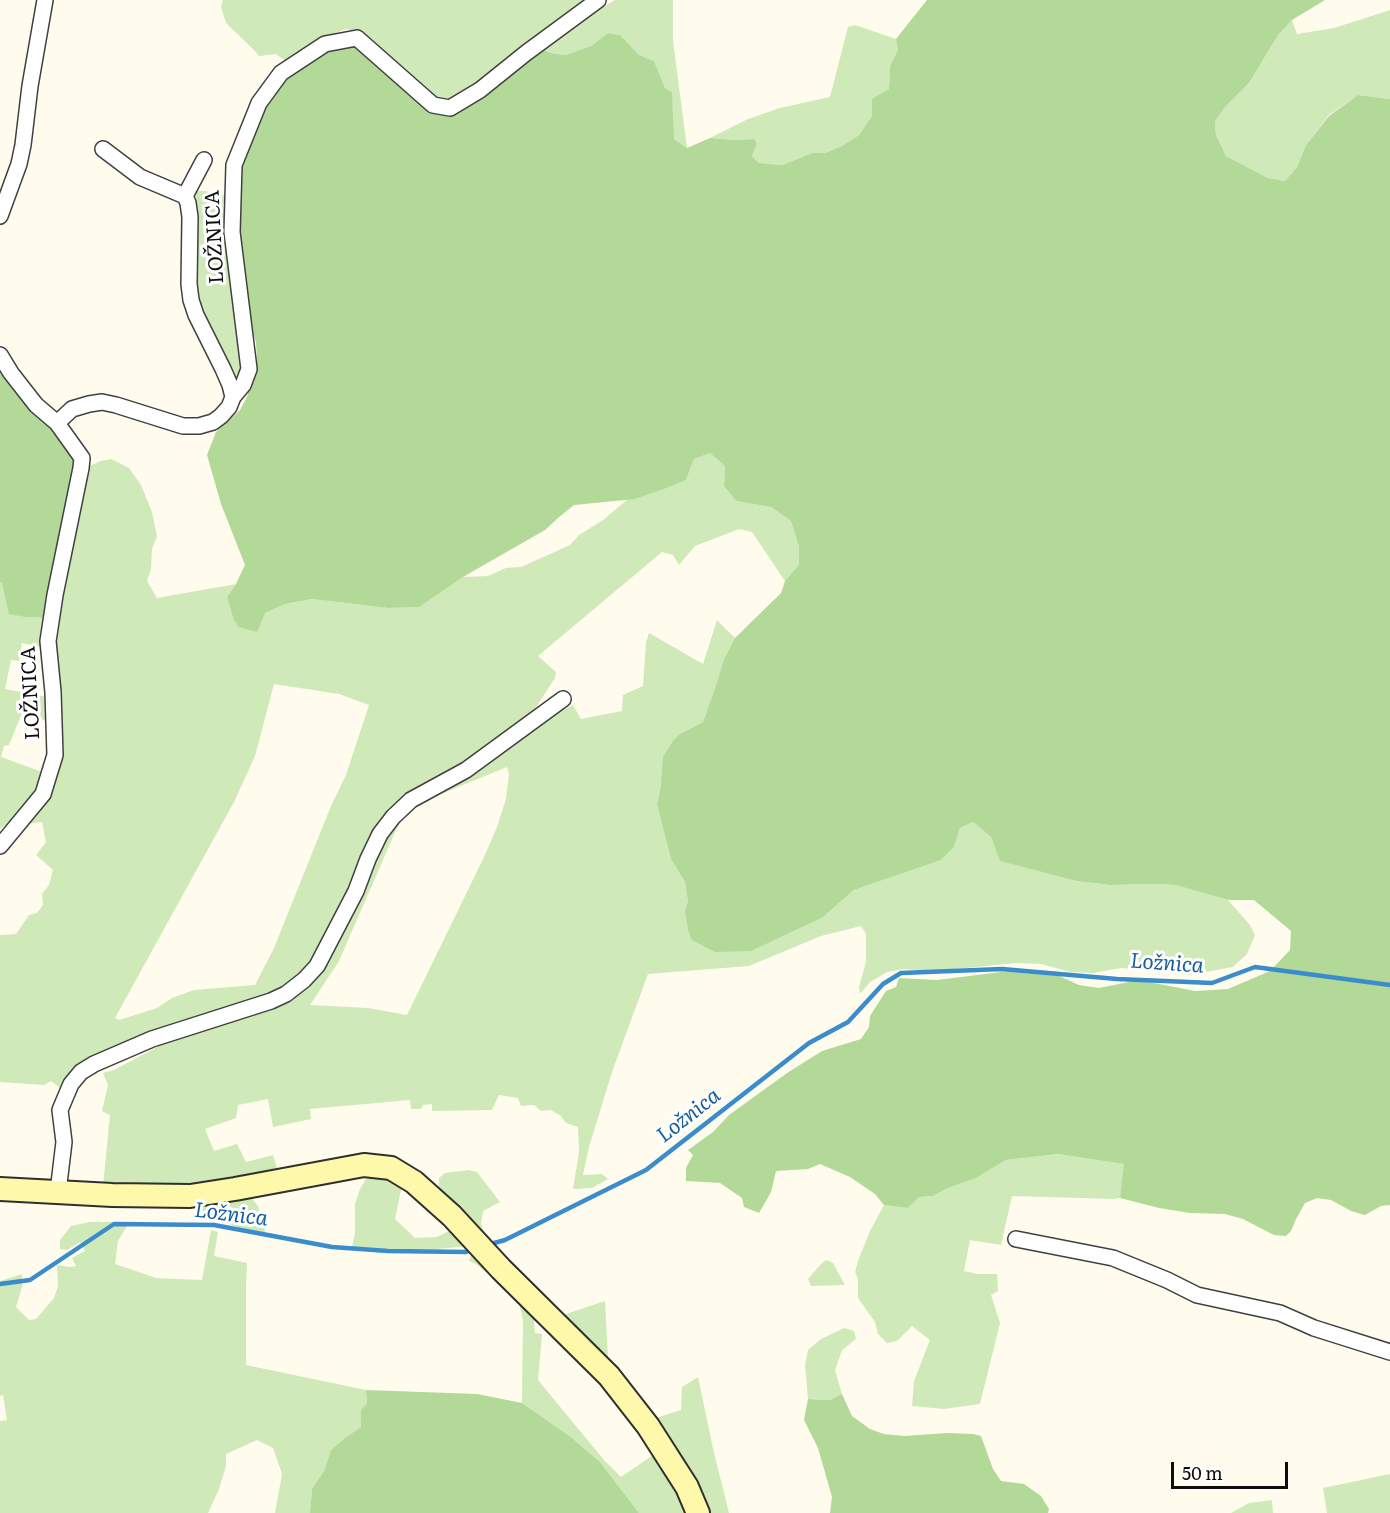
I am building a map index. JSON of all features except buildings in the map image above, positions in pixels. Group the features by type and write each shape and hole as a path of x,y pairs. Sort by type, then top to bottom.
{"street":[{"path":"0,216 19,164 23,146 30,86 45,0"},
{"name":"LOŽNICA","path":"57,423 72,409 102,402 183,426 199,426 213,422 229,407 233,397 243,385 249,369 232,232 234,165 259,102 281,73 325,44 357,38 433,105 450,108 480,90 598,0"},
{"name":"LOŽNICA","path":"103,149 140,177 185,196 190,217 189,284 191,300 195,315 227,377 233,397"},
{"path":"185,196 204,160"},
{"name":"LOŽNICA","path":"0,355 36,405 57,423 82,458 48,641 53,692 55,755 43,794 0,846"},
{"path":"58,1192 64,1142 60,1110 71,1084 81,1072 152,1039 272,1001 286,994 317,966 356,891 380,834 393,817 411,800 466,770 563,699"},
{"path":"0,1189 112,1195 190,1196 364,1166 390,1168 414,1182 452,1216 501,1269 609,1376 648,1426 687,1488 698,1513"},
{"path":"1016,1239 1113,1258 1197,1295 1280,1313 1314,1328 1390,1352"}],"green space":[{"path":"223,0 586,0 458,101 442,102 407,79 372,39 363,33 346,29 322,38 287,62 276,54 259,56 226,23 221,7"},
{"path":"615,0 673,0 673,41 687,148 673,138 672,92 665,88 654,61 639,55 620,35 608,33 591,46 566,55 541,49 573,24"},
{"path":"927,0 1325,0 1292,20 1278,35 1249,83 1225,107 1215,121 1216,135 1226,156 1268,178 1285,181 1297,167 1306,145 1329,116 1358,95 1390,99 1390,1205 1381,1206 1365,1215 1351,1211 1331,1200 1317,1198 1305,1203 1291,1231 1286,1236 1274,1235 1243,1219 1225,1214 1190,1213 1120,1198 1124,1164 1058,1154 1006,1160 976,1178 933,1196 919,1197 908,1208 884,1205 875,1194 850,1177 820,1164 808,1169 776,1171 771,1192 759,1213 744,1207 742,1198 720,1183 686,1181 686,1168 693,1155 688,1150 713,1132 729,1115 787,1073 822,1051 861,1039 869,1027 870,1016 886,991 896,987 899,978 937,980 1017,970 1053,973 1079,985 1099,988 1139,980 1195,991 1228,989 1270,971 1290,950 1291,931 1254,900 1228,900 1176,885 1110,885 1076,881 1000,861 991,837 973,822 960,828 954,847 941,860 854,890 823,917 751,951 715,952 692,940 685,911 688,902 685,882 671,859 657,804 663,757 680,734 703,722 724,659 735,638 781,593 785,581 799,565 799,547 791,521 771,507 736,501 724,486 725,466 710,453 694,459 686,480 661,490 635,499 574,505 545,530 463,577 419,607 388,608 312,599 285,604 265,613 257,632 239,627 234,620 227,597 245,565 221,504 207,455 216,432 240,410 247,397 257,362 256,342 247,314 238,223 239,178 264,103 280,85 302,66 338,45 362,46 422,104 438,114 448,116 462,110 541,49 566,55 591,46 608,33 620,35 639,55 654,61 665,88 672,92 674,139 687,148 710,138 754,139 757,144 752,156 759,163 782,165 812,153 825,153 859,135 872,116 872,99 889,89 890,66 898,50 896,39"},
{"path":"1390,10 1390,99 1358,95 1329,115 1306,145 1297,167 1285,181 1268,178 1226,156 1216,135 1215,121 1225,107 1249,83 1278,35 1292,20 1297,34 1334,28"},
{"path":"855,25 896,39 898,50 890,66 889,89 873,99 872,116 859,135 825,153 812,153 782,165 759,163 752,156 757,144 754,139 710,138 748,119 780,108 830,97 848,27"},
{"path":"196,191 226,196 223,205 243,376 236,380 195,296"},
{"path":"0,362 80,461 46,618 9,614 0,582"},
{"path":"710,453 725,466 724,486 736,501 771,507 791,521 799,547 800,565 785,581 752,532 739,529 695,546 679,565 673,555 662,552 538,656 556,672 555,678 532,716 469,763 383,818 362,850 326,947 287,990 164,1030 64,1091 51,1081 44,1085 0,1082 0,935 16,934 29,915 37,913 43,905 42,894 49,885 53,870 36,855 46,842 42,822 19,825 50,791 54,633 87,467 111,459 129,468 141,485 152,512 157,536 152,549 151,569 147,581 157,598 236,584 227,597 265,613 285,604 312,599 388,608 418,607 463,577 488,576 506,568 521,567 570,545 579,535 603,520 628,499 635,499 686,480 694,459","holes":["274,684 339,694 369,705 346,775 331,806 274,948 255,985 194,990 172,998 157,1008 119,1020 115,1018 234,802 255,756"]},
{"path":"0,582 26,617 46,618 42,647 22,643 19,661 11,660 5,689 47,697 50,722 22,713 9,745 4,746 1,757 45,773 41,788 13,820 0,829"},
{"path":"717,620 735,638 724,659 703,722 680,734 661,784 657,803 671,859 685,882 688,930 823,917 854,890 941,860 954,847 960,828 973,822 991,837 1001,861 1076,881 1110,885 1177,885 1228,900 1250,925 1255,935 1247,954 1233,967 1189,975 1121,968 1093,973 1071,972 1041,964 1017,963 934,971 903,969 887,972 870,982 860,994 859,987 866,962 866,934 861,926 821,936 749,966 648,974 612,1072 589,1147 583,1175 602,1174 608,1179 592,1188 573,1189 579,1152 578,1127 566,1123 561,1116 551,1110 541,1111 534,1105 521,1106 518,1098 499,1095 492,1110 432,1111 432,1104 423,1105 421,1109 411,1109 410,1100 310,1109 311,1119 273,1127 268,1099 238,1105 236,1118 205,1129 214,1151 237,1144 246,1162 273,1155 278,1171 198,1186 103,1186 110,1115 102,1111 108,1085 103,1073 114,1070 161,1045 269,1010 292,999 339,944 362,885 397,816 549,717 573,705 581,719 622,711 623,695 643,686 646,643 649,633 703,664","holes":["507,767 509,774 506,799 497,827 407,1015 368,1008 310,1005 339,961 406,811 419,803"]},
{"path":"1058,1154 1125,1164 1120,1198 1012,1196 1001,1245 970,1240 964,1271 977,1274 997,1274 998,1291 991,1295 1000,1323 980,1404 944,1409 912,1406 914,1381 930,1340 912,1326 897,1341 887,1343 878,1334 875,1322 858,1298 858,1279 855,1272 871,1229 884,1205 908,1208 919,1197 933,1196 976,1178 1006,1160"},
{"path":"469,1170 477,1172 500,1202 483,1211 481,1223 486,1239 439,1189 439,1178 445,1173"},
{"path":"369,1174 402,1185 395,1219 415,1238 437,1237 453,1229 470,1246 437,1249 352,1247 355,1233 355,1204 360,1189"},
{"path":"242,1195 252,1199 258,1206 266,1234 246,1231 196,1210 205,1201"},
{"path":"90,1222 128,1224 118,1241 115,1264 156,1278 202,1280 211,1230 218,1232 214,1256 247,1263 246,1365 366,1390 367,1403 361,1410 361,1427 331,1450 324,1471 312,1489 310,1513 275,1513 282,1474 273,1448 257,1440 226,1454 226,1466 219,1489 208,1513 0,1513 0,1421 7,1420 3,1395 0,1396 0,1281 22,1274 22,1287 16,1307 29,1320 36,1319 54,1298 58,1286 57,1265 76,1266 72,1258 85,1251 80,1242 67,1250 60,1249 60,1240 71,1226"},
{"path":"473,1250 533,1310 535,1333 542,1334 538,1380 604,1460 621,1477 656,1453 690,1513 639,1513 600,1462 571,1437 522,1403 523,1320 519,1303 508,1290 469,1261"},
{"path":"826,1260 833,1263 845,1285 811,1286 808,1279"},
{"path":"605,1301 608,1358 563,1315"},
{"path":"844,1328 854,1331 856,1339 842,1350 835,1370 842,1394 830,1400 808,1399 805,1365 808,1350 821,1339"},
{"path":"698,1377 729,1513 709,1513 653,1419 681,1410 682,1387"},
{"path":"366,1390 477,1394 522,1403 571,1437 600,1462 639,1513 310,1513 312,1489 324,1471 331,1450 361,1427 361,1410 367,1403"},
{"path":"842,1394 852,1416 870,1429 884,1434 904,1436 947,1433 981,1436 993,1469 1001,1481 1024,1484 1041,1496 1049,1509 1048,1513 830,1513 832,1497 818,1448 804,1420 808,1399 830,1400"},
{"path":"1390,1474 1390,1513 1327,1513 1323,1488"},
{"path":"1272,1500 1273,1513 1231,1513 1249,1503"}],"waterway":[{"name":"Ložnica","path":"487,1245 505,1240 646,1170 809,1043 848,1022 883,984 901,973 1002,969 1117,979 1212,983 1255,967 1390,985"},
{"name":"Ložnica","path":"0,1284 30,1280 114,1224 214,1225 332,1247 388,1251 466,1252 474,1249"}]}
